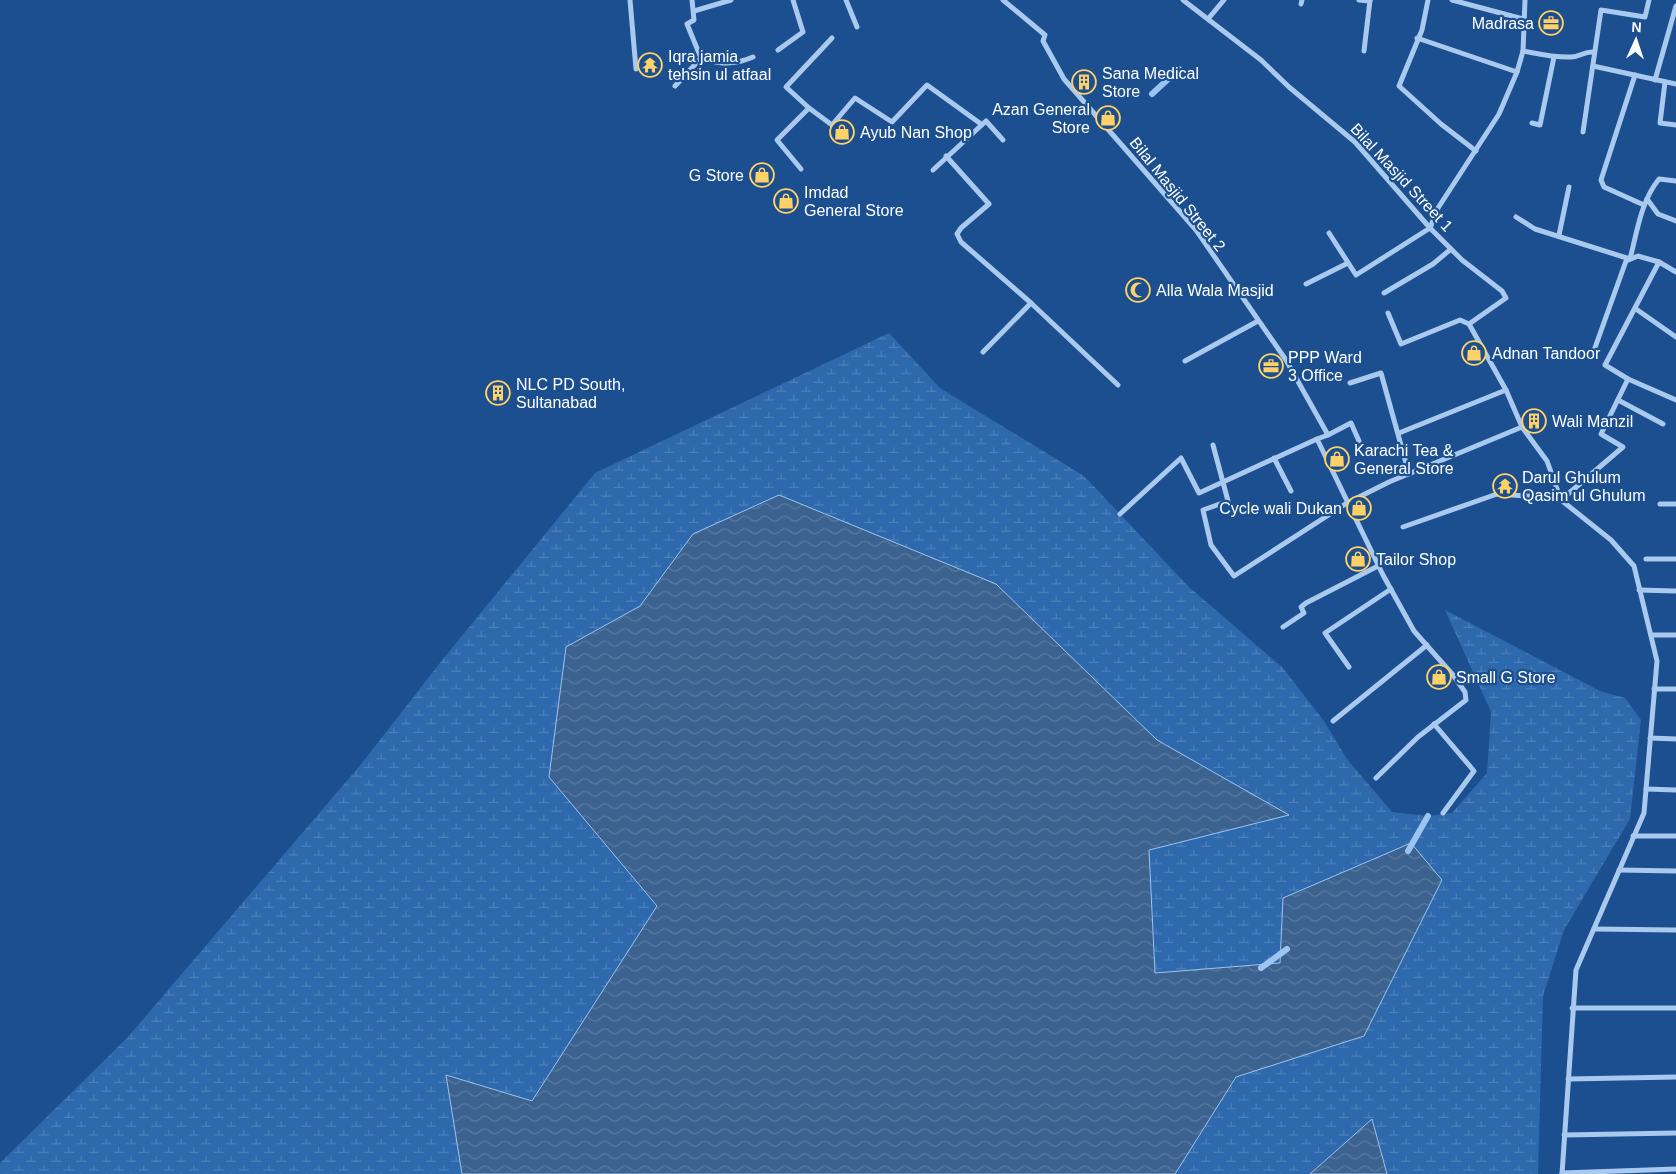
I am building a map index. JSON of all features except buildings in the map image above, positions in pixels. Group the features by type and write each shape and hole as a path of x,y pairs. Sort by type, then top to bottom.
{"street":[{"path":"630,0 636,69"},
{"path":"692,0 694,20 687,24 701,58 716,63 738,64 753,57"},
{"path":"694,11 731,0"},
{"path":"778,50 803,32 793,0"},
{"path":"846,0 857,27"},
{"name":"Bilal Masjid Street 2","path":"1003,0 1045,35 1043,41 1064,79 1196,230 1286,360 1328,436"},
{"name":"Bilal Masjid Street 1","path":"1183,0 1261,60 1289,87 1355,142 1430,228 1462,260 1502,291 1506,298 1469,324"},
{"path":"1208,19 1224,0"},
{"path":"1359,0 1370,1 1364,51"},
{"path":"1428,0 1422,30 1417,38 1399,86 1441,124 1476,151"},
{"path":"1452,0 1523,19"},
{"path":"1329,232 1356,275 1430,228 1438,208 1499,114 1523,51 1525,0"},
{"path":"1583,132 1601,10 1646,17 1649,0"},
{"path":"1655,80 1676,6"},
{"path":"832,38 786,87 832,126 855,98 892,122 927,85 981,124"},
{"path":"1417,38 1516,72"},
{"path":"1523,51 1554,57 1574,57 1585,52 1594,52"},
{"path":"1532,122 1540,125 1554,57"},
{"path":"675,86 701,58"},
{"path":"1593,66 1676,84"},
{"path":"1635,75 1601,180 1604,187 1644,205"},
{"path":"1665,82 1660,123 1676,125"},
{"path":"801,169 777,140 809,108"},
{"path":"932,170 986,121 1003,140"},
{"path":"946,156 989,204 961,228 957,234 961,242 1031,303 1118,385"},
{"path":"1630,259 1647,199 1659,179 1676,181"},
{"path":"1559,235 1569,187"},
{"path":"1647,199 1658,214 1676,221"},
{"path":"1516,217 1535,228 1630,259"},
{"path":"1384,293 1433,264 1451,248"},
{"path":"1592,356 1626,261 1638,256 1659,262 1676,272"},
{"path":"1306,284 1348,262"},
{"path":"1659,262 1605,365 1628,379 1676,400"},
{"path":"983,352 1031,303"},
{"path":"1636,309 1676,337"},
{"path":"1388,313 1401,344 1460,320 1469,324 1506,390 1522,427 1547,461 1563,501 1611,540 1631,561 1657,661 1644,813 1576,970 1562,1174 1676,1169"},
{"path":"1185,361 1258,321"},
{"path":"1350,383 1381,373 1409,474"},
{"path":"1563,501 1623,447 1601,434 1628,379"},
{"path":"1399,433 1506,390"},
{"path":"1618,400 1663,424"},
{"path":"1120,514 1181,458 1199,493 1316,439 1328,436 1351,423 1360,441"},
{"path":"1213,445 1228,502 1203,510 1211,545 1234,576 1348,503 1409,474 1522,427"},
{"path":"1316,439 1378,566 1414,631 1453,675 1465,692 1466,700 1434,724 1376,778"},
{"path":"1274,458 1291,491"},
{"path":"1403,528 1497,494 1542,497 1558,490"},
{"path":"1660,504 1676,504"},
{"path":"1646,559 1676,559"},
{"path":"1283,627 1304,613 1301,607 1306,603 1378,566"},
{"path":"1350,667 1325,633 1391,589"},
{"path":"1640,590 1676,591"},
{"path":"1651,635 1676,635"},
{"path":"1333,721 1427,645"},
{"path":"1654,689 1676,689"},
{"path":"1434,724 1474,772 1442,813"},
{"path":"1650,738 1676,739"},
{"path":"1646,789 1676,790"},
{"path":"1634,836 1676,836"},
{"path":"1619,870 1676,871"},
{"path":"1594,929 1676,930"},
{"path":"1572,1008 1676,1008"},
{"path":"1568,1079 1676,1077"},
{"path":"1564,1135 1676,1133"}],"green space":[{"path":"889,333 940,388 1084,476 1189,587 1283,668 1324,721 1347,759 1392,812 1428,816 1452,813 1487,773 1491,712 1445,610 1600,691 1625,698 1641,720 1630,819 1564,930 1543,996 1538,1174 1387,1174 1372,1119 1310,1174 1175,1174 1236,1077 1364,1036 1280,963 1155,974 1149,850 1288,815 1157,740 996,584 693,534 640,606 566,647 549,777 657,906 532,1101 446,1075 462,1174 0,1174 0,1163 127,1038 362,763 443,659 595,473"}],"water":[{"path":"779,495 996,584 1157,740 1289,815 1149,850 1155,973 1280,963 1283,898 1411,843 1442,880 1364,1036 1236,1077 1175,1174 462,1174 446,1075 532,1101 657,906 549,777 566,647 640,606 693,534"},
{"path":"1372,1119 1387,1174 1310,1174"}],"waterway":[{"path":"1152,94 1179,69"},
{"path":"1408,851 1428,816"},
{"path":"1261,968 1287,949"}],"place":[{"name":"Madrasa","path":"1551,23"},
{"name":"Iqra jamia tehsin ul atfaal","path":"650,65"},
{"name":"Sana Medical Store","path":"1084,82"},
{"name":"Azan General Store","path":"1108,118"},
{"name":"Ayub Nan Shop","path":"842,132"},
{"name":"G Store","path":"762,175"},
{"name":"Imdad General Store","path":"786,201"},
{"name":"Alla Wala Masjid","path":"1138,290"},
{"name":"Adnan Tandoor","path":"1474,353"},
{"name":"PPP Ward 3 Office","path":"1271,366"},
{"name":"NLC PD South, Sultanabad","path":"498,393"},
{"name":"Wali Manzil","path":"1534,421"},
{"name":"Karachi Tea & General Store","path":"1337,459"},
{"name":"Darul Ghulum Qasim ul Ghulum","path":"1505,486"},
{"name":"Cycle wali Dukan","path":"1359,508"},
{"name":"Tailor Shop","path":"1358,559"},
{"name":"Small G Store","path":"1439,677"}]}
